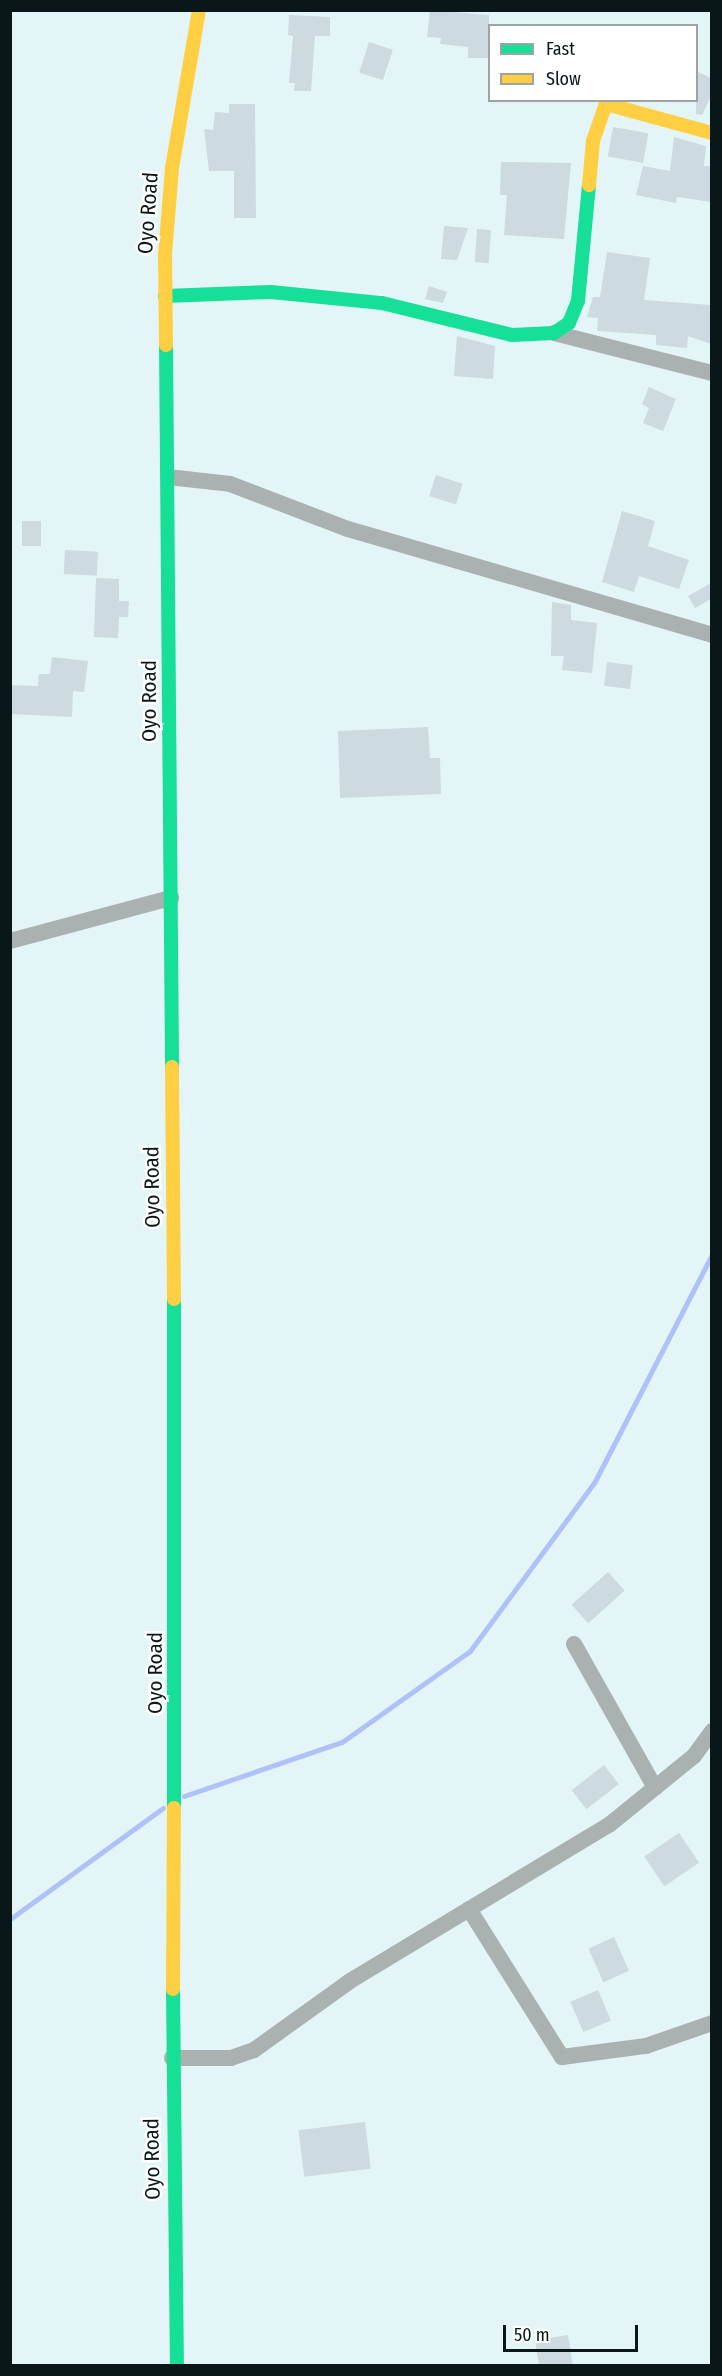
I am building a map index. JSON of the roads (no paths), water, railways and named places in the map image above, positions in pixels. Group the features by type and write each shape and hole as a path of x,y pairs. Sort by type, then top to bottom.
{"main road":[{"name":"Oyo Road","path":"177,2366 172,2058 176,1503 165,296 172,168 199,10"},
{"path":"165,296 282,293 382,303 512,335 554,333 569,323 578,301 593,141 606,104 711,133"}],"street":[{"path":"554,333 711,373"},
{"path":"168,477 230,484 348,529 711,635"},
{"path":"10,941 171,897"},
{"path":"573,1644 655,1788"},
{"path":"172,2058 231,2058 254,2050 350,1981 609,1825 693,1756 711,1731"},
{"path":"469,1909 562,2057 646,2046 711,2023"}],"waterway":[{"path":"184,1796 342,1742 470,1651 594,1483 712,1254"},
{"path":"10,1919 163,1808"}]}
